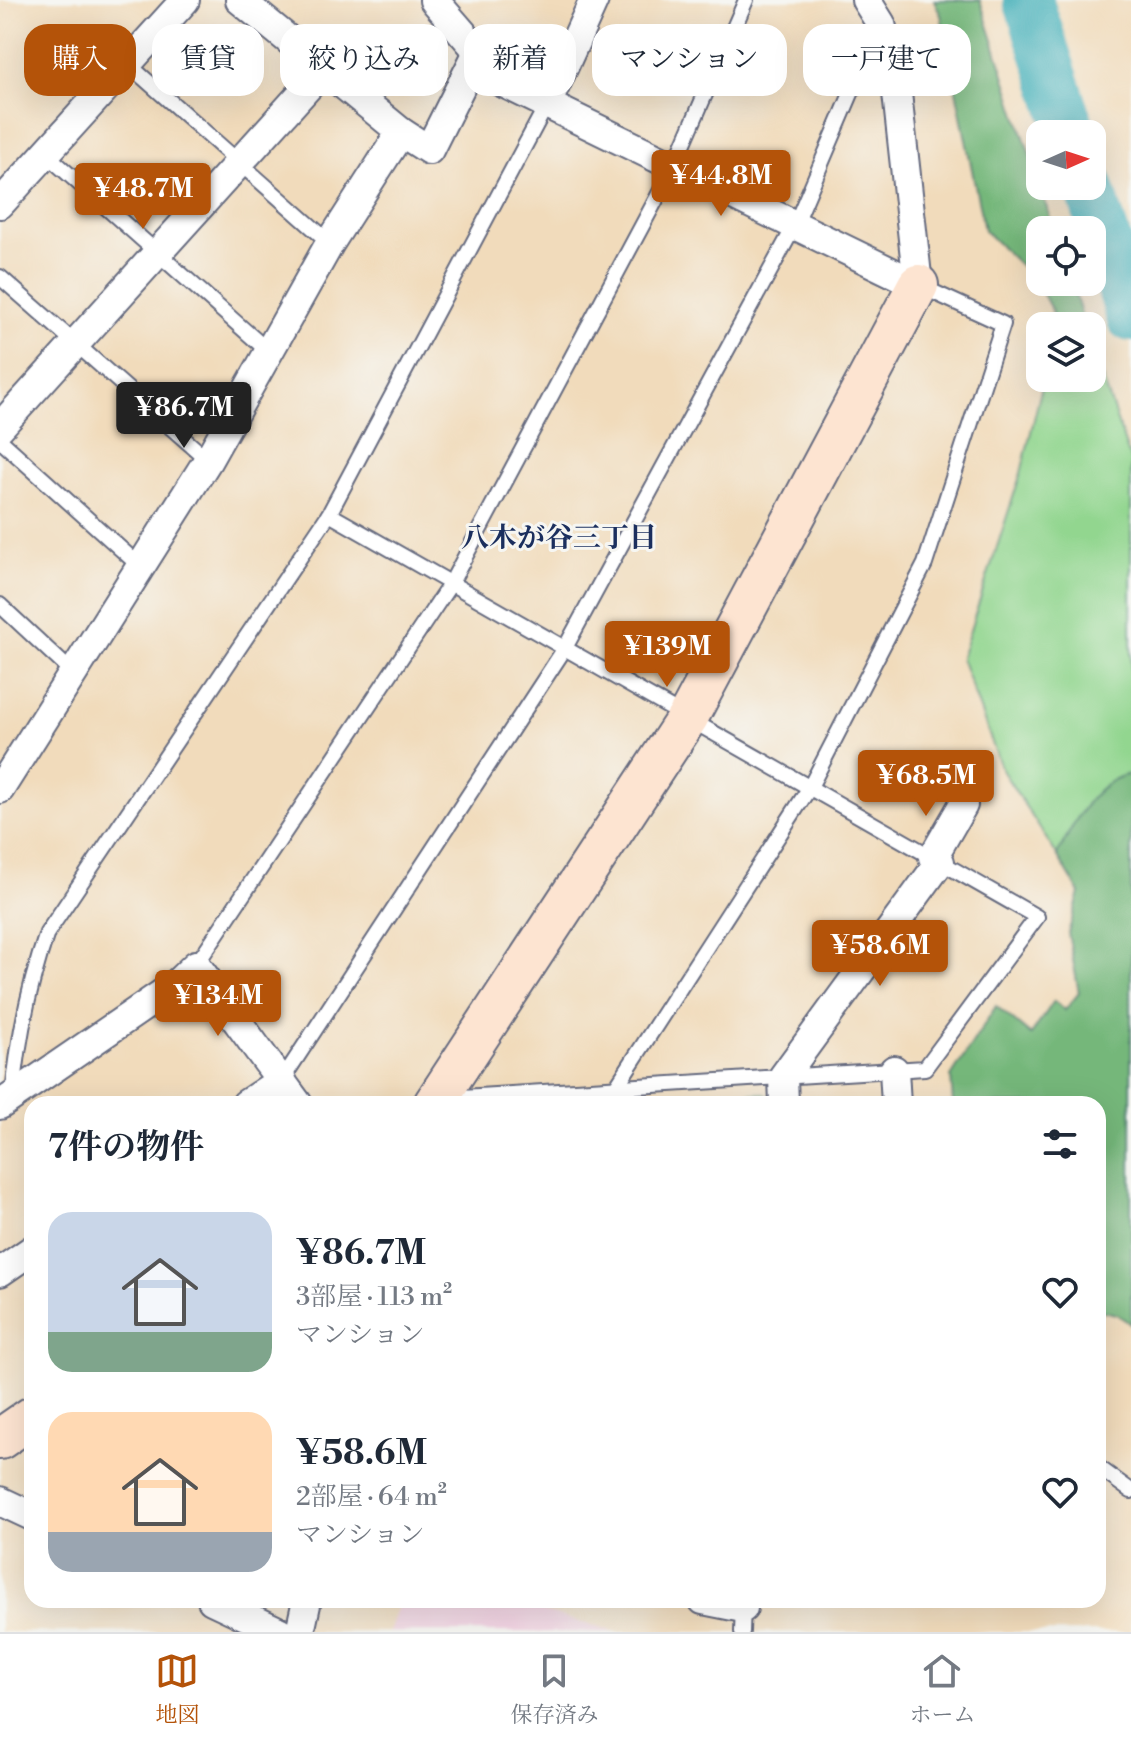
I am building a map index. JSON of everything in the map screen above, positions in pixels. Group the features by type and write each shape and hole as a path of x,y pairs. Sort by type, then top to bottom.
{"street":[{"path":"136,55 185,0"},
{"path":"240,0 280,33"},
{"path":"434,0 464,32"},
{"path":"547,104 594,0"},
{"path":"439,1096 688,717 918,285 896,84 874,12"},
{"path":"357,96 401,132 429,150 464,80"},
{"path":"0,204 99,96"},
{"path":"0,427 300,96"},
{"path":"530,96 918,285"},
{"path":"0,789 208,460 330,243 401,132"},
{"path":"783,1090 937,859 963,805"},
{"path":"6,1101 175,985 196,965 293,1096"},
{"path":"894,1070 896,1096"},
{"path":"258,1096 282,1080"},
{"path":"0,1272 24,1256"},
{"path":"0,1439 24,1422"},
{"path":"0,1501 24,1512"},
{"path":"229,1608 280,1632"},
{"path":"300,1632 305,1608"}],"lane":[{"path":"196,965 451,583 674,166 746,0"},
{"path":"282,1080 565,648 795,225 874,12"},
{"path":"136,71 330,243"},
{"path":"6,1101 47,933 329,514 547,104"},
{"path":"46,154 269,352"},
{"path":"0,277 208,460"},
{"path":"616,1087 810,787 925,564 1003,324 918,285"},
{"path":"0,440 142,568"},
{"path":"329,514 1037,917 925,1068 894,1070 783,1090 616,1087 500,1096"},
{"path":"0,605 74,674"},
{"path":"1106,1473 1131,1491"}],"shaded area":[{"path":"397,1608 531,1608 615,1632 389,1632"}],"green space":[{"path":"934,0 980,0 1026,143 1026,200 1044,200 1049,216 1026,216 1026,271 984,230 957,96 971,96 971,24 943,24"},
{"path":"1044,296 1075,296 1081,312 1052,312"},
{"path":"1106,388 1131,462 1131,774 1117,778 1095,794 1057,855 1002,770 961,658 1021,473 1041,392 1106,392"},
{"path":"1131,774 1131,1324 1106,1312 1106,1096 952,1096 951,1077 996,1006 1031,1035 1054,1001 1065,1010 1079,993 1068,933 1080,893 1057,855 1086,805 1105,785"},
{"path":"763,1093 768,1096 714,1096"}],"waterway":[{"path":"1028,0 1067,120"},
{"path":"1093,200 1131,317"}],"district":[{"name":"八木が谷三丁目","path":"559,538"}]}
